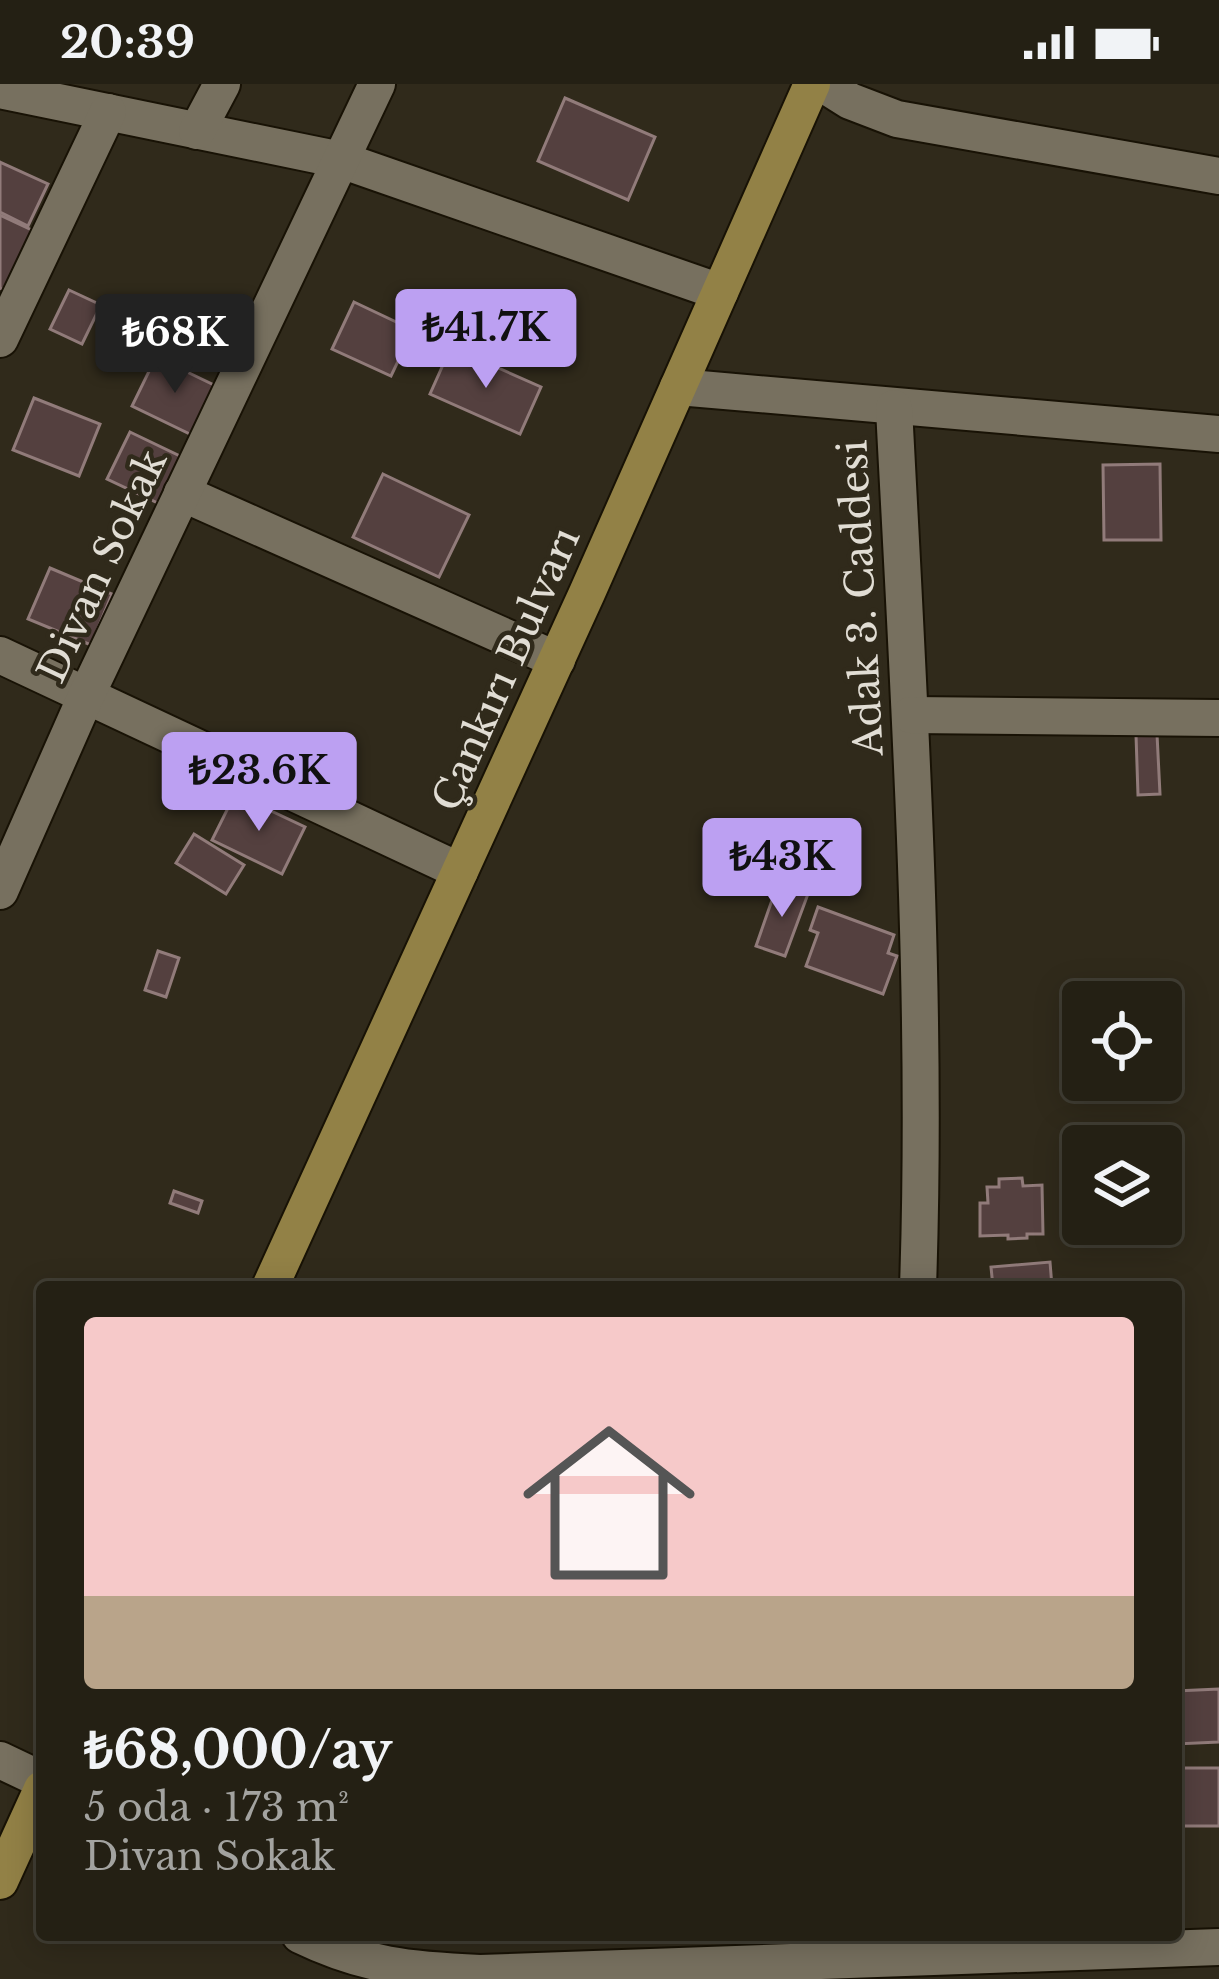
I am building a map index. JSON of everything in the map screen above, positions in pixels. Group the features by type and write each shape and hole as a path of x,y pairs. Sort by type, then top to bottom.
{"main road":[{"name":"Çankırı Bulvarı","path":"273,1281 557,660 812,84"},
{"path":"0,1881 36,1802"}],"street":[{"path":"197,130 222,84"},
{"name":"Divan Sokak","path":"0,891 87,694 377,84"},
{"path":"823,84 850,101 897,119 1219,176"},
{"path":"0,90 340,160 720,292"},
{"path":"0,339 108,112"},
{"path":"678,387 1219,434"},
{"name":"Adak 3. Caddesi","path":"894,408 910,715 922,1138 918,1281"},
{"path":"182,493 557,660"},
{"path":"0,655 460,871"},
{"path":"910,715 1219,718"},
{"path":"0,1760 36,1777"},
{"path":"313,1941 357,1958 422,1970 480,1972 861,1958 1107,1943 1219,1947"}],"building":[{"path":"565,98 655,137 628,200 538,161"},
{"path":"0,162 48,184 28,226 0,212"},
{"path":"0,215 38,233 9,293 0,288"},
{"path":"69,290 101,305 82,344 50,329"},
{"path":"354,302 413,330 391,376 332,349"},
{"path":"451,347 541,387 520,434 430,394"},
{"path":"156,357 218,387 194,436 132,406"},
{"path":"34,398 100,424 79,476 13,450"},
{"path":"130,432 184,458 162,505 107,479"},
{"path":"1160,464 1161,540 1104,540 1103,465"},
{"path":"383,474 469,515 439,577 353,537"},
{"path":"50,568 112,594 91,645 28,619"},
{"path":"1157,734 1160,794 1138,795 1136,735"},
{"path":"235,794 305,827 282,874 212,840"},
{"path":"194,834 244,865 226,894 176,863"},
{"path":"778,883 808,894 785,956 756,946"},
{"path":"818,907 894,935 888,953 897,956 883,994 806,966 818,933 810,930"},
{"path":"158,951 179,958 166,997 145,990"},
{"path":"1022,1178 1023,1186 1042,1185 1043,1234 1008,1239 1008,1235 980,1236 980,1203 988,1203 987,1187 999,1187 999,1179"},
{"path":"174,1191 202,1201 198,1213 170,1203"},
{"path":"1050,1262 1052,1281 992,1281 991,1267"},
{"path":"1219,1689 1219,1742 1182,1744 1182,1691"},
{"path":"1183,1768 1219,1768 1219,1826 1183,1826"}]}
